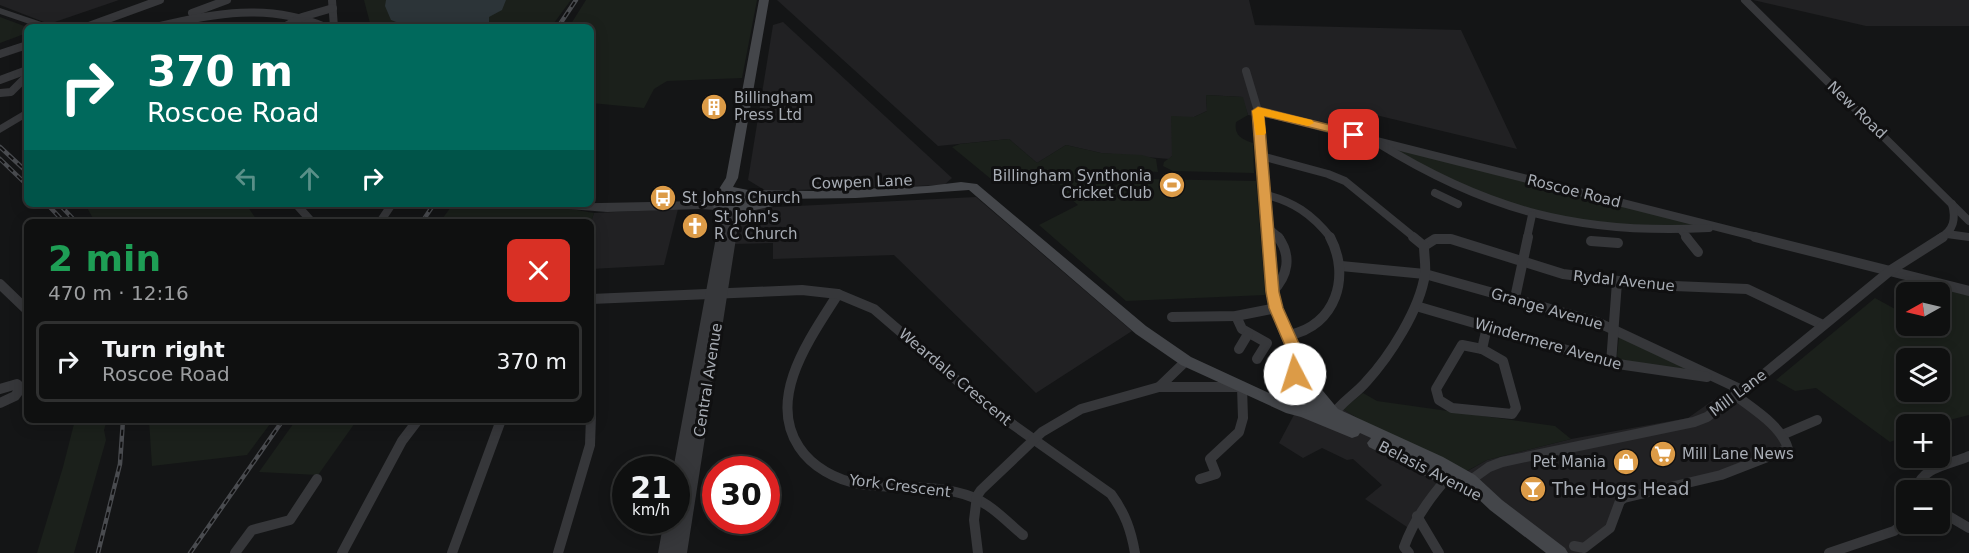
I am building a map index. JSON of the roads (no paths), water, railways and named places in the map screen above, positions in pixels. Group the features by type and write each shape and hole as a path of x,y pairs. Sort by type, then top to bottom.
{"main road":[{"name":"Central Avenue","path":"743,200 741,179 767,1"},
{"name":"Central Avenue","path":"721,201 732,178 759,51"},
{"name":"Cowpen Lane","path":"743,200 944,189 966,185"},
{"name":"Belasis Avenue","path":"966,185 973,187 1127,319 1186,361 1263,398 1278,401 1289,409 1331,417 1450,474 1566,550"},
{"path":"736,191 743,200 730,211 721,201 736,191"},
{"name":"Cowpen Lane","path":"743,200 776,202 971,194 983,196"},
{"path":"1245,388 1284,381"},
{"path":"1278,401 1274,392 1284,381"},
{"name":"Belasis Avenue","path":"1284,381 1303,381 1316,393 1331,417"},
{"path":"1303,411 1314,407 1316,393"}],"street":[{"path":"94,24 160,0"},
{"path":"166,24 195,15 227,0"},
{"name":"New Road","path":"1745,0 1969,221"},
{"path":"289,24 332,4 334,24"},
{"path":"0,11 38,24"},
{"path":"195,15 264,11 302,17 318,24"},
{"path":"0,54 24,46"},
{"path":"0,80 24,71"},
{"path":"1246,71 1258,111 1265,225 1272,292 1276,308 1300,364 1316,393"},
{"path":"0,93 11,92 24,79"},
{"name":"Roscoe Road","path":"1258,111 1969,291"},
{"path":"4,130 24,114"},
{"path":"4,130 24,120"},
{"path":"1373,140 1413,166 1454,187 1532,215 1597,227 1633,230 1682,231 1718,227"},
{"path":"1261,156 1328,174 1345,181 1424,246 1425,274 1416,306 1371,376 1331,417"},
{"path":"1445,198 1454,187"},
{"path":"1434,193 1458,204"},
{"path":"1263,194 1283,197 1314,219 1335,246 1341,266 1341,283 1334,303 1317,322 1306,330 1288,335"},
{"name":"Central Avenue","path":"689,456 717,293 735,216 743,200"},
{"path":"594,206 699,205 721,201"},
{"name":"Central Avenue","path":"717,293 724,222 721,201"},
{"path":"594,203 629,205"},
{"path":"1947,234 1953,228 1955,219 1952,204"},
{"path":"299,207 309,219"},
{"path":"1515,298 1532,215"},
{"path":"1265,225 1280,239 1288,261 1286,275 1272,292"},
{"path":"1597,227 1605,241"},
{"path":"1682,231 1699,247"},
{"path":"1947,234 1969,237"},
{"name":"Mill Lane","path":"1466,483 1489,467 1502,462 1694,422 1707,417 1891,270 1947,234"},
{"name":"Rydal Avenue","path":"1424,246 1435,239 1451,239 1563,274 1617,282 1747,289 1823,325"},
{"path":"1591,241 1618,243"},
{"name":"Grange Avenue","path":"1341,266 1425,274 1613,328 1718,379 1738,393 1782,435"},
{"path":"1611,363 1617,282"},
{"path":"1,287 24,307"},
{"name":"Weardale Crescent","path":"594,299 802,290 838,294 856,300 882,316 958,383 1033,441 1111,494 1123,510 1136,553"},
{"name":"York Crescent","path":"838,294 806,345 790,389 788,421 800,451 816,466 836,477 859,483 938,489 975,498 1023,535"},
{"name":"Windermere Avenue","path":"1416,306 1611,363 1718,379"},
{"path":"1172,317 1236,316 1276,308"},
{"path":"1192,316 1195,327"},
{"path":"1236,316 1242,329 1267,343 1257,359"},
{"path":"1482,349 1487,327"},
{"path":"1239,349 1248,334"},
{"path":"1460,346 1482,349 1498,357 1506,366 1516,408 1512,414 1452,408 1439,400 1436,394 1436,389 1460,346"},
{"path":"1159,387 1186,361"},
{"path":"1284,381 1295,374 1300,364"},
{"path":"0,389 12,384 17,384 21,388 15,396 0,403"},
{"path":"978,553 975,498 1054,423 1081,409 1159,387 1245,388 1243,425 1238,438 1214,453 1210,459 1216,474 1200,479"},
{"path":"1566,550 1584,548 1610,528 1620,501 1624,498 1749,466 1788,449 1788,444 1782,435 1817,420"},
{"path":"342,553 402,441 416,423"},
{"path":"452,553 500,423"},
{"path":"558,553 590,445 591,423"},
{"path":"1920,480 1926,472 1969,456"},
{"path":"1406,550 1422,505 1450,474"},
{"path":"236,553 252,530 290,520 317,479"},
{"path":"1417,516 1439,553"},
{"path":"1950,516 1969,528"},
{"path":"1829,553 1896,530"},
{"path":"666,553 669,534"},
{"name":"Central Avenue","path":"679,553 681,534"}],"railway":[{"path":"560,24 576,0"},
{"path":"0,147 24,169"},
{"path":"0,159 24,182"},
{"path":"50,207 61,219"},
{"path":"62,207 73,219"},
{"path":"424,219 432,207"},
{"path":"98,553 120,464 123,423"},
{"path":"190,553 281,423"}],"place":[{"name":"Billingham Press Ltd","path":"714,107"},
{"name":"Billingham Synthonia Cricket Club","path":"1172,185"},
{"name":"St Johns Church","path":"663,198"},
{"name":"St John's R C Church","path":"695,226"},
{"name":"Mill Lane News","path":"1663,454"},
{"name":"Pet Mania","path":"1626,462"},
{"name":"The Hogs Head","path":"1533,489"}]}
